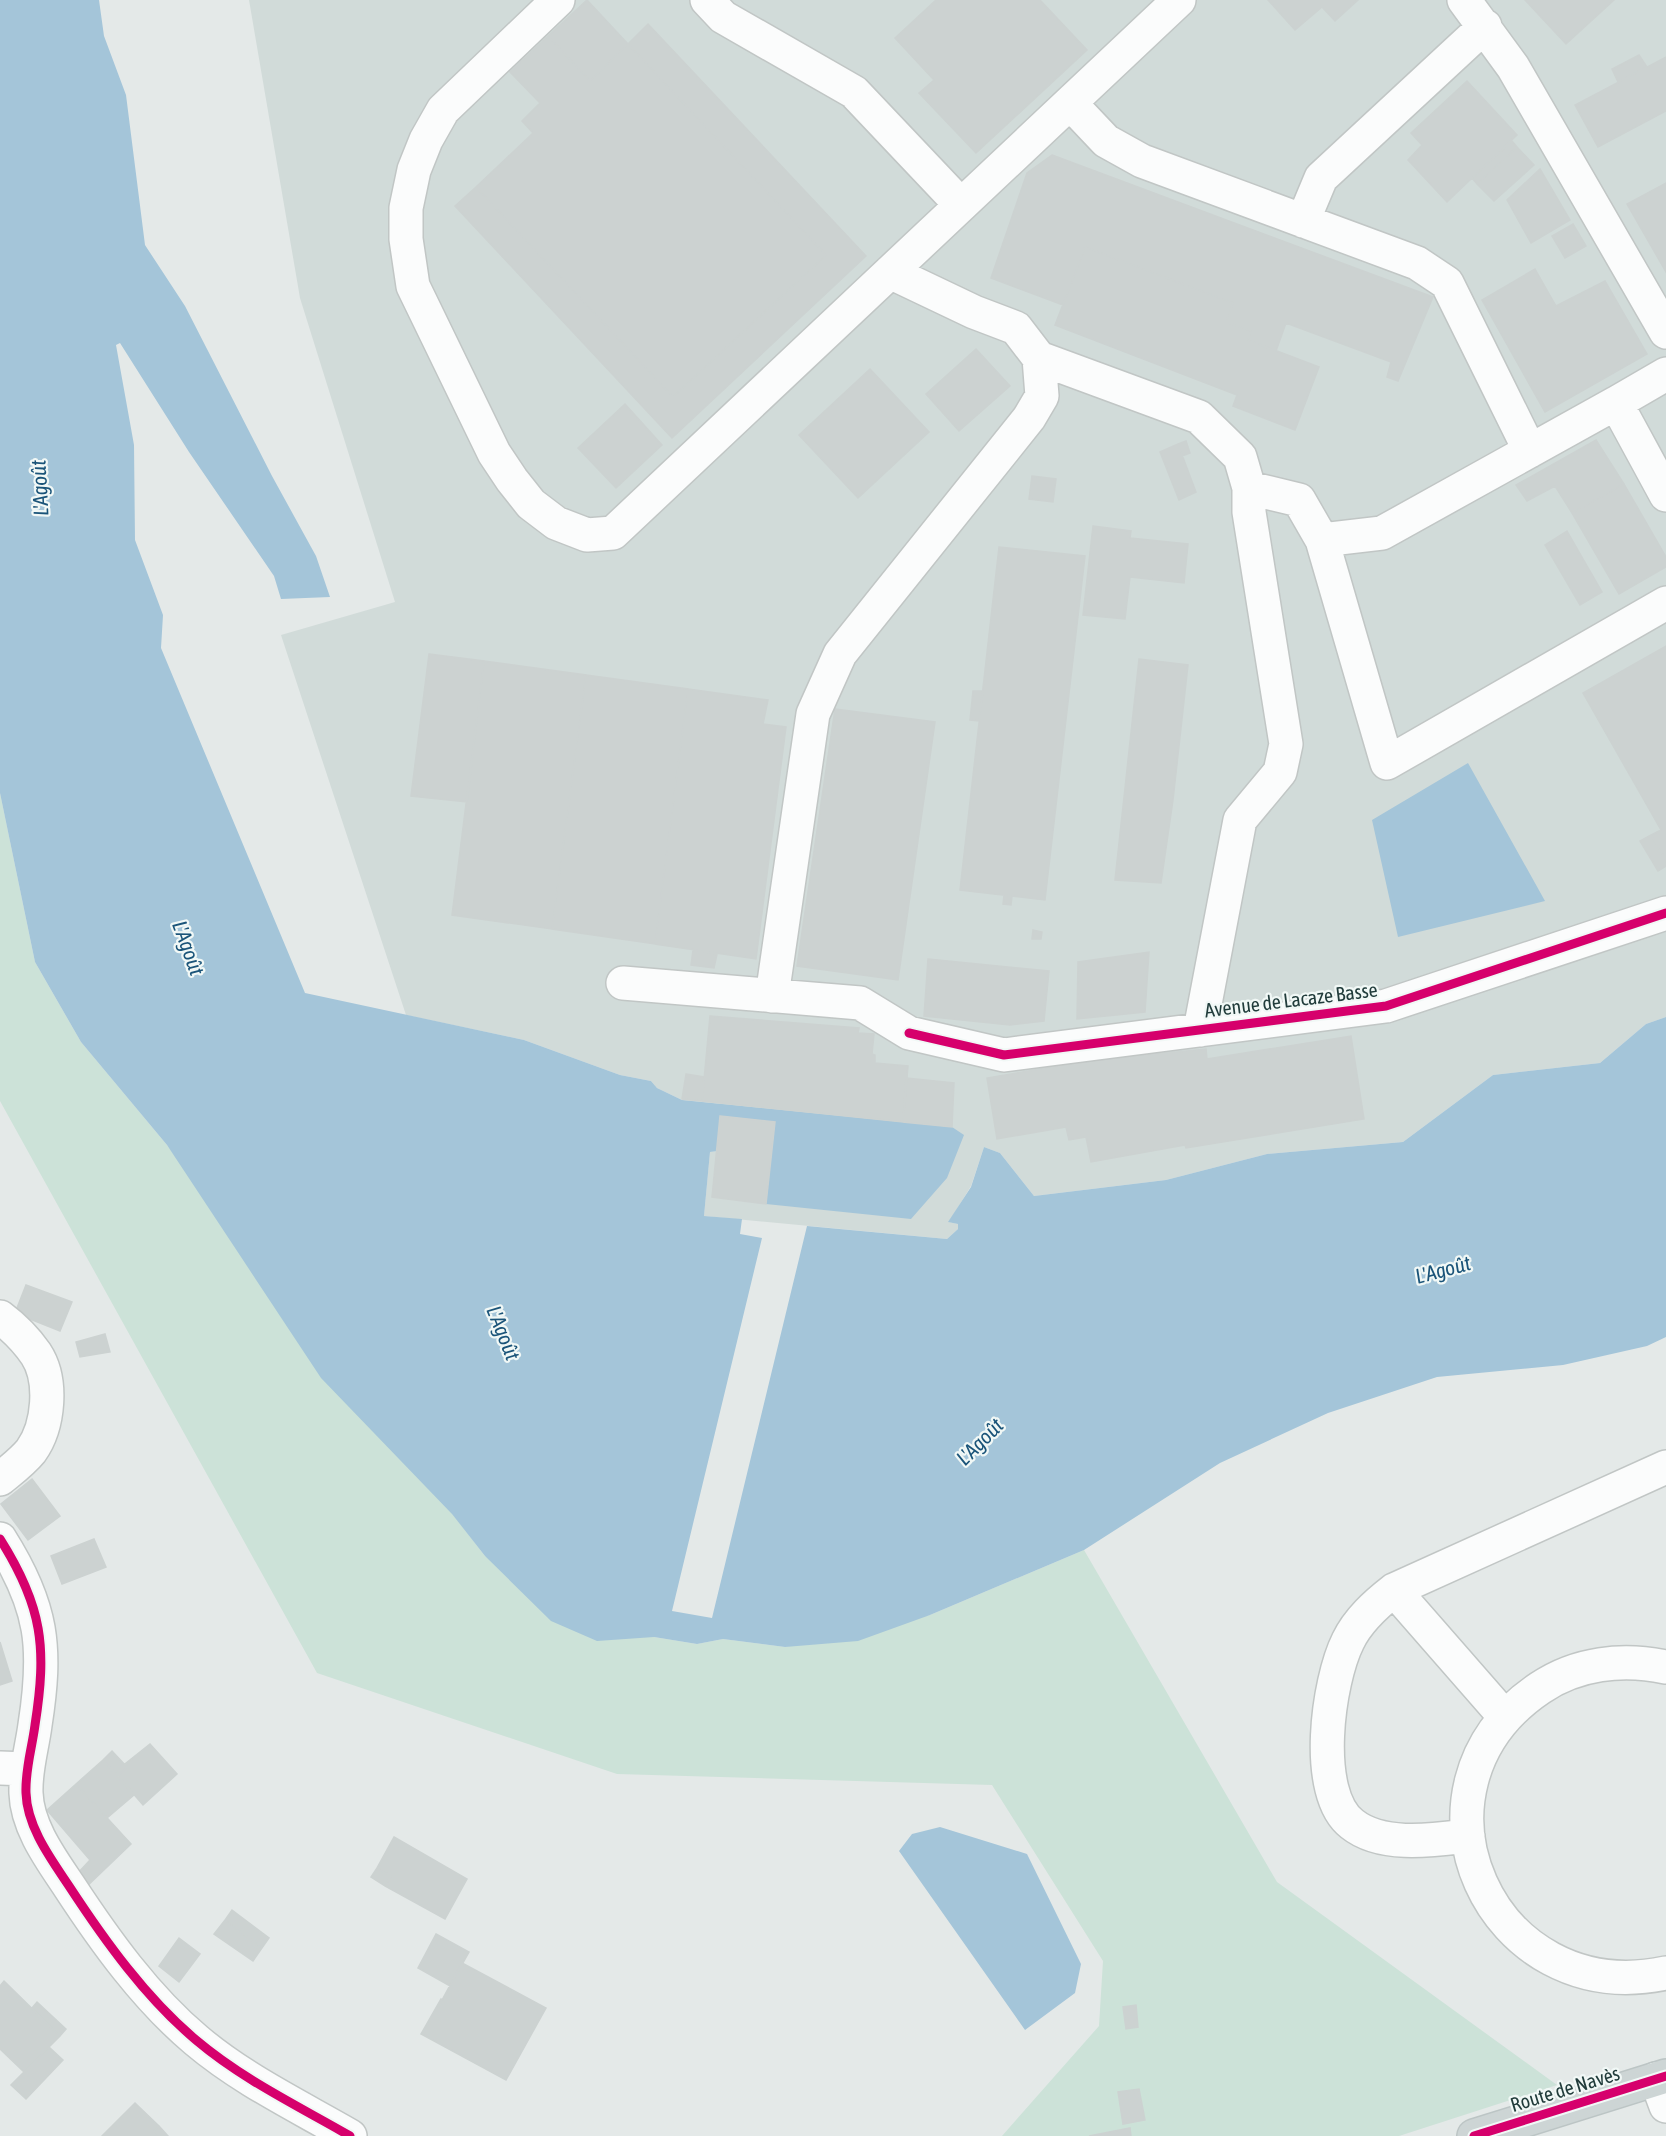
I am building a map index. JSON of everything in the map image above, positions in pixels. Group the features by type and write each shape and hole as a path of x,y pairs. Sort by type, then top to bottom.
{"main road":[{"name":"Route de Navès","path":"1474,2136 1663,2087"}],"street":[{"path":"707,0 723,17 854,92 961,206"},
{"path":"540,6 444,110 426,140 414,170 406,208 406,239 413,286 494,453 531,504 556,523 587,534 613,534 1179,0"},
{"path":"1464,0 1513,67 1666,332"},
{"path":"1303,221 1321,178 1485,26"},
{"path":"1070,103 1106,141 1142,161 1417,263 1447,284 1530,451"},
{"path":"890,272 974,312 1016,328 1040,358 1199,417 1240,456 1249,488 1249,512 1286,744 1280,772 1240,820 1200,1030"},
{"path":"772,996 813,714 840,654 1029,418 1042,396 1040,358"},
{"path":"1322,540 1382,533 1666,374"},
{"path":"1616,403 1666,495"},
{"path":"1249,488 1299,500 1322,540 1388,763 1666,603"},
{"name":"Avenue de Lacaze Basse","path":"623,983 860,1003 909,1033 1004,1055 1386,1006 1666,913"},
{"path":"0,1317 35,1353 45,1377 46,1402 38,1440 23,1461 0,1479"},
{"path":"1468,1836 1421,1841 1391,1839 1370,1833 1352,1824 1338,1808 1329,1779 1329,1711 1337,1671 1348,1640 1371,1608 1394,1590 1666,1467"},
{"path":"0,1539 17,1566 31,1597 39,1627 42,1653 41,1684 14,1768 41,1841 93,1922 174,2021 223,2061 350,2136"},
{"path":"1394,1590 1505,1717"},
{"path":"1666,1667 1636,1662 1606,1663 1578,1669 1551,1681 1527,1697 1505,1717 1488,1741 1476,1767 1469,1796 1467,1825 1471,1854 1479,1882 1493,1907 1512,1930 1534,1949 1559,1964 1587,1974 1616,1978 1645,1978 1666,1973"}],"shaded area":[{"path":"249,0 1666,0 1666,1017 1646,1024 1600,1063 1493,1075 1403,1142 1267,1154 1166,1180 1034,1196 1000,1153 984,1147 971,1186 949,1222 958,1224 958,1229 947,1239 704,1216 710,1152 718,1151 721,1104 682,1100 657,1088 651,1081 620,1075 524,1040 406,1015 281,635 395,602 300,298"}],"green space":[{"path":"0,793 35,962 81,1042 167,1145 485,1556 626,1637 654,1637 697,1644 723,1639 785,1647 930,1615 1084,1550 1277,1882 1557,2085 1399,2136 1002,2136 1099,2026 1103,1961 992,1785 617,1774 317,1673 0,1101"}],"water":[{"name":"L'Agoût","path":"0,0 99,0 104,36 126,95 145,245 185,306 272,476 316,556 330,597 281,599 274,576 189,452 120,343 116,345 134,445 135,540 163,615 161,648 305,993 524,1040 620,1075 651,1081 657,1088 682,1100 952,1127 964,1135 947,1178 911,1219 766,1204 775,1122 720,1116 718,1151 710,1152 704,1216 742,1219 740,1234 762,1238 672,1611 712,1618 807,1226 947,1239 958,1229 958,1224 948,1222 971,1187 984,1147 1000,1153 1034,1196 1166,1180 1267,1154 1403,1142 1493,1075 1600,1063 1646,1024 1666,1017 1666,1337 1647,1346 1563,1365 1437,1377 1328,1413 1220,1463 1084,1550 930,1615 858,1641 785,1647 723,1639 697,1644 654,1637 597,1641 551,1621 485,1556 452,1514 321,1378 167,1145 81,1042 35,962 0,793"},
{"path":"1468,763 1545,901 1398,937 1372,820"},
{"path":"940,1827 1027,1854 1081,1964 1075,1993 1025,2030 899,1851 912,1834"}],"building":[{"path":"587,0 628,44 590,81 548,36"},
{"path":"936,0 1040,0 1087,50 976,153 919,93 934,80 895,38"},
{"path":"1268,0 1358,0 1335,21 1322,7 1295,30"},
{"path":"1525,0 1614,0 1566,44"},
{"path":"648,24 866,256 672,438 455,206 476,187 673,397 826,255 628,44"},
{"path":"548,36 590,81 628,44 826,255 673,397 476,187 533,133 522,121 540,103 510,72"},
{"path":"1639,55 1647,67 1618,82 1612,69"},
{"path":"1666,57 1666,111 1598,147 1575,105"},
{"path":"1467,81 1517,135 1447,202 1408,160 1422,145 1411,133"},
{"path":"1512,141 1517,147 1477,184 1472,178"},
{"path":"1517,147 1534,165 1494,201 1477,184"},
{"path":"1052,155 1433,297 1398,381 1387,377 1391,362 1286,323 1276,351 1248,340 1251,331 1226,322 1233,303 1085,247 1063,305 991,278 1027,173"},
{"path":"1540,169 1570,220 1531,243 1507,200"},
{"path":"1666,183 1666,272 1627,204"},
{"path":"1573,224 1586,246 1565,258 1552,236"},
{"path":"1085,247 1233,303 1226,322 1251,331 1248,340 1319,367 1295,430 1233,406 1237,395 1055,325"},
{"path":"1535,269 1556,306 1605,281 1647,354 1545,412 1482,300"},
{"path":"976,349 1010,386 959,431 926,394"},
{"path":"870,369 929,432 858,498 799,435"},
{"path":"625,404 662,445 616,488 578,448"},
{"path":"1596,440 1624,484 1572,513 1555,486 1527,501 1516,485"},
{"path":"1186,441 1190,453 1182,456 1178,444"},
{"path":"1178,444 1196,492 1179,500 1160,452"},
{"path":"1032,476 1056,479 1053,502 1029,499"},
{"path":"1624,484 1666,557 1666,567 1619,594 1572,513"},
{"path":"1093,526 1131,531 1130,538 1188,544 1184,583 1130,577 1125,619 1083,615"},
{"path":"1567,531 1602,592 1580,605 1545,545"},
{"path":"999,547 1085,556 1045,900 960,890"},
{"path":"1666,646 1666,860 1651,835 1661,830 1583,693"},
{"path":"429,654 484,661 467,802 411,796"},
{"path":"1139,659 1188,665 1161,883 1115,880"},
{"path":"484,661 586,675 552,929 452,915"},
{"path":"586,675 688,689 655,944 552,929"},
{"path":"688,689 768,700 763,724 786,727 756,959 655,944"},
{"path":"973,691 983,691 979,721 970,720"},
{"path":"835,709 935,722 898,980 797,966"},
{"path":"1651,835 1666,860 1666,866 1658,871 1640,841"},
{"path":"1004,895 1012,896 1011,905 1003,904"},
{"path":"1033,930 1042,932 1041,939 1032,939"},
{"path":"693,950 717,954 714,968 691,965"},
{"path":"1149,952 1145,1012 1077,1019 1078,962"},
{"path":"928,959 1049,971 1044,1021 1010,1025 924,1016"},
{"path":"710,1016 859,1028 858,1033 874,1034 872,1054 875,1055 875,1063 908,1066 903,1122 702,1101"},
{"path":"1351,1036 1364,1119 1186,1148 1185,1145 1091,1162 1086,1137 1069,1140 1066,1127 997,1139 987,1078 1094,1060 1206,1049 1207,1059"},
{"path":"686,1074 704,1077 702,1101 682,1099"},
{"path":"906,1078 954,1083 952,1127 903,1122"},
{"path":"720,1116 775,1122 766,1204 712,1197"},
{"path":"26,1285 72,1302 60,1331 15,1313"},
{"path":"105,1334 110,1352 80,1357 76,1342"},
{"path":"32,1479 60,1516 28,1540 1,1504"},
{"path":"94,1539 106,1567 62,1584 51,1556"},
{"path":"0,1642 12,1681 0,1685"},
{"path":"150,1744 177,1774 143,1805 118,1776 127,1767 125,1764"},
{"path":"112,1751 127,1767 118,1776 103,1760"},
{"path":"103,1760 134,1795 107,1818 76,1784"},
{"path":"76,1784 131,1844 85,1888 76,1875 90,1860 47,1810"},
{"path":"394,1837 467,1879 445,1919 385,1886 391,1876 377,1868"},
{"path":"377,1868 391,1876 385,1886 371,1877"},
{"path":"232,1910 269,1938 262,1948 225,1920"},
{"path":"225,1920 262,1948 253,1961 214,1934"},
{"path":"436,1934 469,1952 450,1986 418,1968"},
{"path":"179,1938 200,1954 179,1982 159,1966"},
{"path":"462,1963 546,2008 506,2080 421,2034"},
{"path":"4,1981 60,2036 24,2072 0,2049 0,1986"},
{"path":"37,2002 66,2029 60,2036 32,2008"},
{"path":"1136,2005 1138,2027 1126,2029 1123,2007"},
{"path":"49,2047 63,2060 26,2099 11,2085"},
{"path":"1139,2089 1145,2120 1123,2124 1118,2092"},
{"path":"135,2103 159,2126 153,2132 157,2136 102,2136"},
{"path":"159,2126 168,2136 157,2136 153,2132"},
{"path":"1130,2128 1131,2136 1089,2136"}],"cycle path":[{"path":"909,1033 1004,1055 1386,1006 1666,913"},
{"path":"0,1539 25,1586 38,1629 41,1673 26,1793 27,1806 35,1830 48,1854 112,1948 143,1987 178,2024 232,2067 350,2136"},
{"path":"1474,2136 1666,2076"}]}
